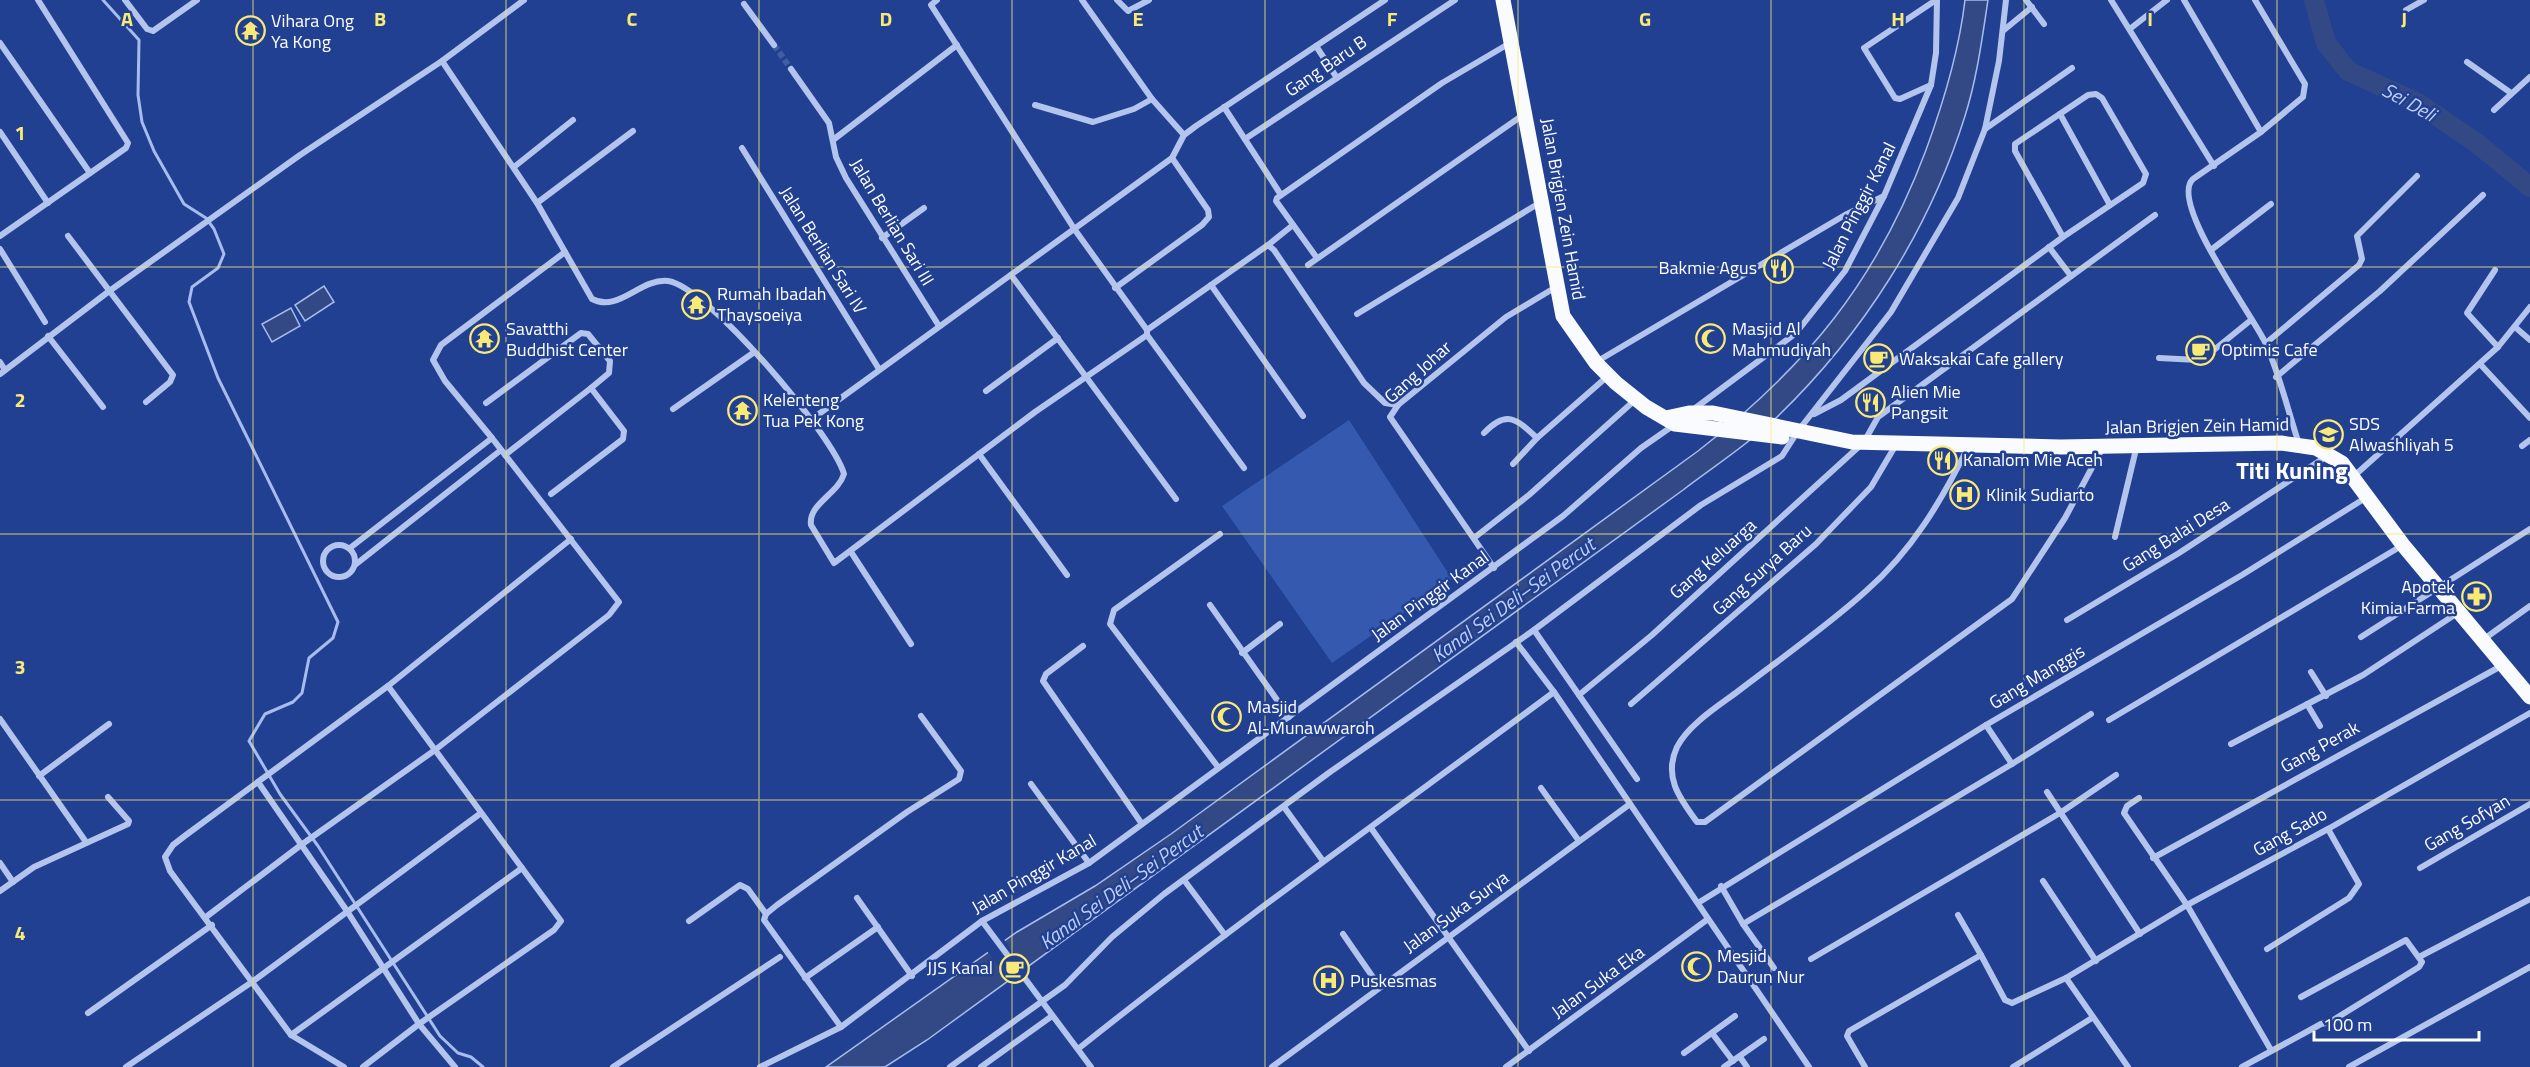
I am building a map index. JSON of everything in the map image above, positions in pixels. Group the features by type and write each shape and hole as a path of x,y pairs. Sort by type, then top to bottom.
{"main road":[{"name":"Jalan Brigjen Zein Hamid","path":"1503,0 1543,201 1556,287 1563,316 1596,363 1635,399 1671,421 1704,427 1794,435 1821,435 1852,442 1968,447 2300,445 2316,448 2330,454 2354,477 2403,545 2484,639 2530,697"},
{"name":"Jalan Brigjen Zein Hamid","path":"1671,421 1689,413 1713,413 1794,435"}],"street":[{"path":"0,236 126,148 128,143 38,0"},
{"path":"125,0 147,28 153,31 197,0"},
{"path":"0,362 3,372 108,292 300,155 442,61 524,0"},
{"path":"937,0 931,5 1075,230 1245,468"},
{"path":"1083,0 1152,99 1184,135"},
{"path":"1117,0 1128,11 1149,0"},
{"path":"812,419 1172,158 1184,135 1385,0"},
{"name":"Gang Baru B","path":"1245,139 1455,0"},
{"path":"1931,85 1900,99 1894,98 1864,48 1936,0"},
{"name":"Jalan Pinggir Kanal","path":"1689,413 1796,333 1845,272 1884,196 1931,85 1936,53 1936,0"},
{"path":"950,1067 1040,1000 1065,985 1112,937 1184,880 1534,630 1701,506 1778,460 1794,435 1879,329 1911,281 1958,198 1985,129 2004,30 2006,0"},
{"path":"2026,0 2044,24"},
{"path":"2111,0 2131,28 2214,166"},
{"path":"2131,28 2167,0"},
{"path":"2184,0 2261,132"},
{"path":"2255,0 2306,89 2303,97 2261,132 2193,179 2187,189 2188,203 2211,250 2266,343 2300,445"},
{"path":"2406,10 2424,0"},
{"path":"744,4 774,45"},
{"path":"2004,30 2032,7"},
{"path":"1317,258 1276,201 1281,195 1442,83 1510,42"},
{"path":"0,43 90,173"},
{"path":"833,140 957,45"},
{"path":"1316,46 1337,78"},
{"path":"442,61 537,202 592,299 602,304 614,302 653,282 677,283 692,291 730,324 812,419 840,462 844,474 837,487 813,511 811,525 834,563 1293,225"},
{"path":"2467,62 2511,93"},
{"path":"1985,129 2072,68"},
{"name":"Jalan Berlian Sari III","path":"791,69 829,123 842,171 939,326"},
{"path":"2494,110 2530,77"},
{"path":"1812,415 1841,400 2049,247 2064,237 2110,205 2143,183 2146,174 2102,98 2096,94 2088,95 2020,138 2015,144 2015,151 2064,237"},
{"path":"1035,105 1093,122 1134,109 1152,99"},
{"path":"1224,107 1281,195"},
{"path":"1308,265 1526,113"},
{"path":"2060,114 2110,205"},
{"path":"514,167 573,120"},
{"path":"0,132 48,203"},
{"path":"537,202 633,132"},
{"name":"Jalan Berlian Sari IV","path":"742,148 879,369"},
{"path":"1115,288 1202,225 1209,217 1208,210 1172,158"},
{"path":"2266,343 2359,265 2362,259 2357,236 2417,176"},
{"path":"2277,377 2380,291 2483,195"},
{"path":"1596,363 1845,215 1884,196"},
{"path":"1357,314 1526,209 1543,201"},
{"path":"2211,250 2271,204"},
{"path":"882,238 924,208"},
{"name":"Gang Keluarga","path":"1579,695 1652,635 1864,442 1878,417 2155,215"},
{"path":"68,236 108,292 173,375 170,382 146,402"},
{"path":"1268,245 1274,250 1364,383 1385,404 1398,405"},
{"path":"2049,247 2071,276"},
{"path":"0,249 45,322"},
{"path":"206,917 304,843 332,826 435,750 615,609 619,602 445,381 433,356 441,345 566,252"},
{"path":"2495,270 2467,313 2498,347"},
{"path":"1011,275 1088,376 1176,499"},
{"path":"1211,285 1303,416"},
{"name":"Gang Johar","path":"1494,568 1390,417 1398,405 1506,317 1556,287"},
{"path":"2354,477 2498,347 2529,309"},
{"path":"2159,358 2198,360 2204,358 2251,320"},
{"path":"2515,327 2530,340"},
{"path":"355,565 356,558 350,548 344,545 330,547 323,559 324,566 333,575 340,577 347,575 355,565 591,388 609,373 610,361 588,334 581,333 486,403"},
{"path":"48,336 104,407"},
{"path":"986,391 1058,338"},
{"path":"673,408 753,353"},
{"path":"2480,364 2530,418"},
{"path":"1513,464 1537,438 1609,375"},
{"path":"551,494 623,439 624,431 591,388"},
{"path":"1474,538 1529,495 1635,399"},
{"path":"1484,433 1501,418 1509,418 1520,423 1537,438"},
{"name":"Jalan Pinggir Kanal","path":"760,1067 841,1027 912,976 982,921 1089,863 1563,516 1671,421"},
{"path":"350,548 492,438"},
{"path":"2522,446 2530,441"},
{"name":"Gang Surya Baru","path":"1630,704 1815,544 1871,487 1897,443"},
{"path":"2115,537 2137,445"},
{"path":"1968,447 1940,503 1918,533 1869,589 1716,708 1678,745 1673,783 1676,794 1696,822 1705,822 2012,599 2060,526 2104,447"},
{"path":"979,454 1067,576"},
{"name":"Gang Balai Desa","path":"2067,620 2179,553 2330,454"},
{"name":"Gang Manggis","path":"1698,903 1721,886 1986,725 2369,496"},
{"path":"2361,637 2530,529"},
{"path":"1218,767 1110,624 1114,610 1220,534"},
{"path":"344,1067 291,1035 170,871 165,857 173,845 388,686 571,539"},
{"path":"2109,720 2403,545"},
{"path":"851,552 911,644"},
{"path":"1210,605 1289,717"},
{"path":"2484,639 2530,606"},
{"path":"2231,744 2363,675 2459,612"},
{"path":"1242,653 1280,624"},
{"path":"1534,630 1637,779"},
{"path":"1516,642 1554,692 1809,1067"},
{"path":"1083,646 1046,674 1043,681 1142,824"},
{"name":"Gang Perak","path":"2153,858 2503,664"},
{"path":"2311,672 2326,696"},
{"path":"363,1067 558,926 561,921 388,686"},
{"path":"1078,1049 1323,861 1554,692"},
{"path":"2307,704 2320,726"},
{"name":"Gang Sado","path":"1981,955 2008,1002 2012,1003 2066,978 2187,905 2328,829 2530,713"},
{"path":"1743,924 2012,764 2091,714"},
{"path":"766,914 906,812 959,779 961,771 921,716"},
{"path":"0,719 86,842"},
{"path":"39,776 109,724"},
{"path":"1986,725 2012,764"},
{"path":"1811,959 2060,813 2116,775"},
{"path":"259,781 350,909 422,1023 456,1067"},
{"path":"1031,784 1089,863"},
{"path":"1541,788 1580,841"},
{"path":"2047,792 2139,934"},
{"path":"0,891 34,867 129,823 108,797"},
{"path":"2139,798 2127,806 2124,813 2187,905 2271,1050"},
{"name":"Jalan Suka Surya","path":"1272,1067 1379,986 1630,804"},
{"name":"Gang Sofyan","path":"2420,868 2530,804"},
{"path":"1284,807 1323,861"},
{"path":"126,1067 252,982 482,813"},
{"path":"1371,828 1529,1051"},
{"path":"2267,948 2349,898 2359,884 2328,829"},
{"path":"0,863 13,882"},
{"path":"291,1035 522,868"},
{"path":"1184,880 1225,935"},
{"path":"2043,881 2096,961"},
{"path":"689,921 740,885 746,886 766,914 765,924 841,1027"},
{"path":"1721,886 1743,924 1774,968"},
{"path":"857,898 912,976"},
{"path":"2419,957 2530,899"},
{"path":"1865,1067 1847,1036 1849,1031 1981,955 1958,915"},
{"name":"Jalan Suka Eka","path":"1506,1067 1708,920"},
{"path":"982,921 1091,1067"},
{"path":"88,1013 212,925"},
{"path":"805,978 878,927"},
{"path":"1343,934 1379,986"},
{"path":"2242,1067 2271,1050 2330,1022 2419,967 2422,962 2408,942 2402,941 2301,997"},
{"path":"613,1067 780,957"},
{"path":"2349,1067 2530,967"},
{"path":"2066,978 2128,1067"},
{"path":"981,1067 1052,1016"},
{"path":"1684,1053 1735,1016"},
{"path":"2013,1067 2092,1018"},
{"path":"1712,1034 1733,1061"},
{"path":"1724,1067 1764,1038"},
{"path":"1740,1057 1747,1067"}],"shaded area":[{"path":"1349,420 1452,579 1332,663 1222,506"}],"water":[{"name":"Kanal Sei Deli–Sei Percut","path":"1965,0 1988,0 1973,87 1950,159 1933,200 1890,278 1865,316 1838,351 1777,417 1743,446 1683,490 927,1040 885,1067 826,1067 1017,932 1095,886 1171,834 1698,451 1773,387 1834,318 1861,280 1907,197 1945,95 1959,38"},
{"path":"324,286 334,302 305,321 295,305"},
{"path":"291,308 300,326 272,342 262,324"}],"pier":[{"path":"1003,938 1026,971 1010,983 987,951"}],"waterway":[{"path":"103,0 139,40 138,95 142,122 154,151 184,204 206,218 214,229 224,254 218,268 192,287 189,302 218,378 338,622 333,638 309,658 302,693 293,702 265,714 249,741 280,794 318,846 440,1036 458,1053 471,1057 483,1067"},
{"name":"Sei Deli","path":"2314,0 2326,43 2348,71 2418,103 2478,144 2530,187"}],"tunnel":[{"path":"774,45 791,69"}],"place":[{"name":"Vihara Ong Ya Kong","path":"250,31"},
{"name":"Bakmie Agus","path":"1778,268"},
{"name":"Rumah Ibadah Thaysoeiya","path":"696,304"},
{"name":"Savatthi Buddhist Center","path":"485,339"},
{"name":"Masjid Al Mahmudiyah","path":"1711,339"},
{"name":"Optimis Cafe","path":"2200,350"},
{"name":"Waksakai Cafe gallery","path":"1878,359"},
{"name":"Alien Mie Pangsit","path":"1870,402"},
{"name":"Kelenteng Tua Pek Kong","path":"742,410"},
{"name":"SDS Alwashliyah 5","path":"2328,434"},
{"name":"Kanalom Mie Aceh","path":"1942,460"},
{"name":"Klinik Sudiarto","path":"1965,495"},
{"name":"Apotek Kimia Farma","path":"2476,597"},
{"name":"Masjid Al-Munawwaroh","path":"1226,717"},
{"name":"Mesjid Daurun Nur","path":"1696,966"},
{"name":"JJS Kanal","path":"1014,968"},
{"name":"Puskesmas","path":"1329,981"}],"district":[{"name":"Titi Kuning","path":"2292,471"}]}
